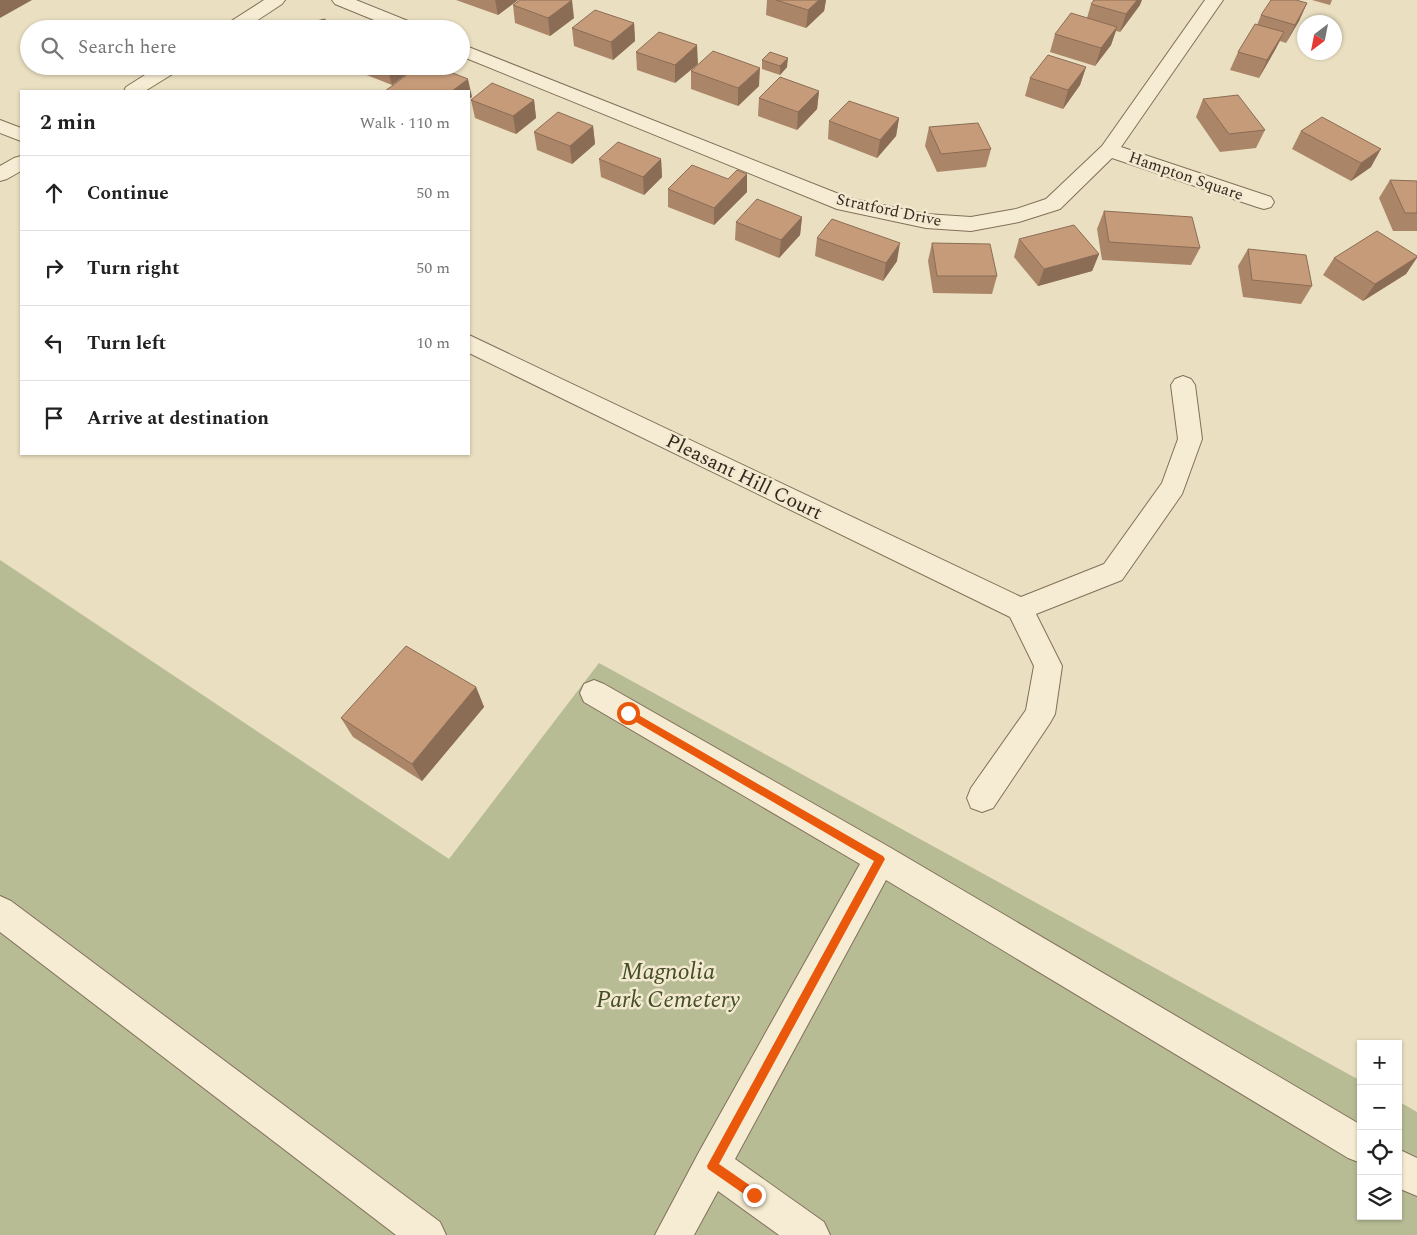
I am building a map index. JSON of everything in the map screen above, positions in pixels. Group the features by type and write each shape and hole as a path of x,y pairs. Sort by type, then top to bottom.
{"street":[{"path":"245,20 276,0"},
{"path":"341,0 390,20"},
{"name":"Stratford Drive","path":"470,53 844,204 926,221 971,224 1019,215 1053,204 1109,150 1214,0"},
{"path":"135,90 158,75"},
{"path":"0,126 20,135"},
{"name":"Hampton Square","path":"1109,150 1264,202"},
{"path":"0,175 20,163"},
{"name":"Pleasant Hill Court","path":"470,343 1020,609"},
{"path":"982,798 1040,714 1048,666 1020,609 1113,572 1173,488 1190,440 1183,385"},
{"path":"594,693 880,859 1357,1143"},
{"path":"674,1235 880,859"},
{"path":"0,912 427,1235"},
{"path":"712,1166 811,1235"},
{"path":"1402,1169 1417,1178"}],"green space":[{"name":"Magnolia Park Cemetery","path":"0,560 449,859 599,663 1357,1079 1357,1220 1402,1220 1402,1103 1417,1112 1417,1235 0,1235"}],"building":[{"path":"520,0 572,0 548,18 513,5"},
{"path":"776,0 819,0 808,10"},
{"path":"1094,0 1137,0 1126,14 1091,4"},
{"path":"1271,0 1296,0 1307,3 1300,15 1297,15 1295,25 1261,15"},
{"path":"595,10 634,23 611,42 572,28"},
{"path":"1071,13 1117,27 1101,48 1055,34"},
{"path":"1255,24 1284,32 1267,60 1238,52"},
{"path":"659,32 697,45 675,65 636,52"},
{"path":"713,51 760,68 738,88 691,71"},
{"path":"770,52 788,58 780,66 762,60"},
{"path":"1048,55 1086,67 1068,90 1030,78"},
{"path":"407,75 458,75 468,79 453,90 386,90"},
{"path":"780,77 819,91 798,112 759,98"},
{"path":"492,83 534,100 513,116 471,100"},
{"path":"1238,95 1265,130 1229,134 1203,99"},
{"path":"849,101 899,118 880,140 829,121"},
{"path":"558,112 593,126 570,146 534,132"},
{"path":"1322,117 1381,149 1361,163 1301,131"},
{"path":"978,123 991,149 941,154 929,127"},
{"path":"618,142 661,159 643,177 599,159"},
{"path":"692,165 728,179 737,170 747,174 714,208 668,189"},
{"path":"1390,180 1417,181 1417,213 1405,213"},
{"path":"757,199 802,217 781,240 736,222"},
{"path":"1104,211 1192,217 1200,248 1109,242"},
{"path":"832,219 900,243 886,263 817,238"},
{"path":"1074,225 1099,254 1044,269 1019,239"},
{"path":"1377,231 1417,257 1375,284 1334,258"},
{"path":"932,243 990,244 997,276 937,276"},
{"path":"1248,249 1306,255 1312,286 1252,280"},
{"path":"406,646 476,687 412,764 341,718"}],"route":[{"path":"628,713 880,859 712,1166 754,1195"}]}
